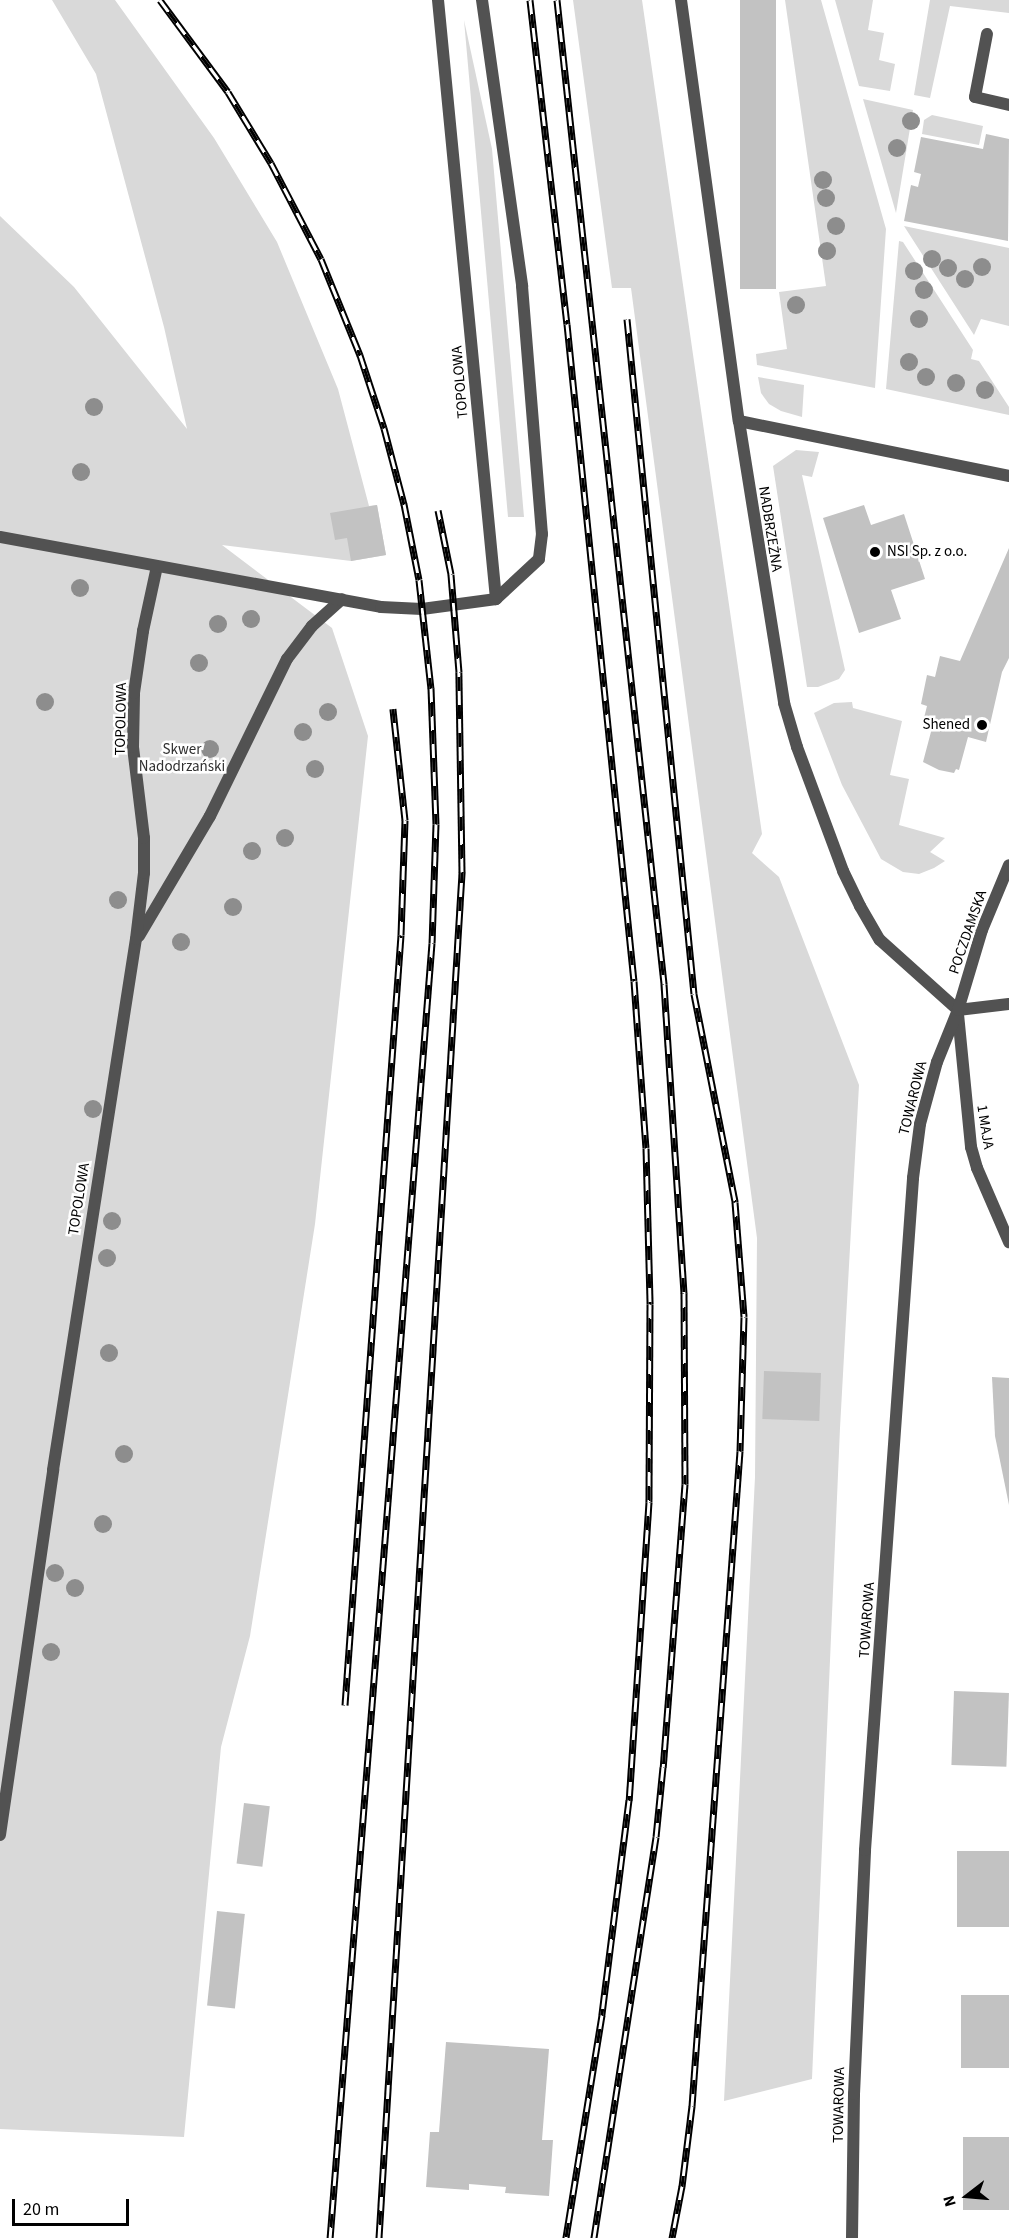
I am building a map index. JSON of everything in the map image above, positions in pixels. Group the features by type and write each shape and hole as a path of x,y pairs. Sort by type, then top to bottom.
{"street":[{"name":"TOPOLOWA","path":"438,0 496,599"},
{"path":"0,537 381,607 422,609 496,599 538,559 542,534 522,286 482,0"},
{"name":"NADBRZEŻNA","path":"681,0 739,421 773,647 784,703 796,747 843,871 880,940 958,1010"},
{"path":"987,34 975,97 1009,105"},
{"path":"739,421 1009,476"},
{"name":"TOPOLOWA","path":"0,1835 54,1458 136,939 144,873 144,838 133,747 134,693 143,631 157,566"},
{"path":"136,939 210,816 287,659 312,626 342,599"},
{"name":"POCZDAMSKA","path":"958,1010 982,930 1009,865"},
{"path":"958,1010 1009,1004"},
{"name":"1 MAJA","path":"958,1010 971,1147 1009,1242"},
{"name":"TOWAROWA","path":"852,2238 854,2094 865,1850 913,1178 920,1124 937,1062 958,1010"}],"green space":[{"name":"Skwer Nadodrzański","path":"52,0 115,0 214,138 277,242 338,389 369,506 377,505 386,555 351,561 222,545 332,628 368,736 315,1224 250,1636 221,1747 184,2137 0,2129 0,216 74,287 187,429 164,327 96,74"},
{"path":"573,0 642,0 762,834 752,853 779,877 859,1085 840,1428 812,2079 724,2101 755,1477 757,1238 631,288 612,288"},
{"path":"785,0 821,0 886,229 875,388 757,365 756,354 787,349 779,292 826,286"},
{"path":"835,0 873,0 868,30 884,33 879,60 895,64 890,91 859,86"},
{"path":"930,0 1009,0 1009,13 950,6 930,98 914,95"},
{"path":"464,20 492,149 524,517 508,517"},
{"path":"863,99 913,110 896,213"},
{"path":"932,115 983,126 979,145 922,134 924,120"},
{"path":"904,226 1009,248 1009,326 981,319 974,335"},
{"path":"899,241 903,242 973,350 971,359 979,361 1009,407 1009,415 886,389"},
{"path":"758,377 804,385 802,417 781,411 769,404 761,393"},
{"path":"796,450 819,452 812,477 802,475 845,670 839,679 818,687 807,687 773,466"},
{"path":"852,702 853,708 902,721 890,775 909,779 899,825 945,838 930,852 945,861 934,868 919,874 903,872 881,859 842,785 814,713 834,703"}],"building":[{"path":"740,0 776,0 776,289 740,289"},
{"path":"986,134 1009,139 1008,241 904,221 911,185 918,187 921,174 914,172 921,137 983,149"},
{"path":"377,505 386,555 351,561 347,538 335,540 330,513"},
{"name":"NSI Sp. z o.o.","path":"864,505 871,525 904,514 925,579 891,590 901,619 859,633 823,518"},
{"path":"1009,548 1009,658 1002,672 986,742 968,737 959,770 956,769 954,773 939,770 923,762 932,728 922,726 927,706 921,704 927,675 935,677 940,656 960,661"},
{"path":"764,1371 821,1373 819,1421 762,1419"},
{"path":"992,1377 1009,1378 1009,1505 995,1436"},
{"path":"954,1691 1009,1693 1006,1767 951,1765"},
{"path":"244,1803 270,1806 262,1867 237,1864"},
{"path":"957,1851 1009,1851 1009,1927 957,1927"},
{"path":"217,1911 245,1914 235,2008 207,2005"},
{"path":"961,1995 1009,1995 1009,2068 961,2068"},
{"path":"446,2042 549,2049 542,2140 553,2140 549,2196 505,2193 506,2187 469,2184 469,2190 426,2187 430,2132 439,2132"},
{"path":"963,2137 1009,2137 1009,2210 963,2210"}],"railway":[{"path":"160,0 228,92 271,163 321,259 360,355 384,428 404,504 419,580 431,688 436,824 432,943 330,2238"},
{"path":"530,0 567,324 634,981 646,1148 650,1304 649,1502 629,1800 602,2015 566,2238"},
{"path":"557,0 664,984 684,1293 685,1484 663,1767 656,1837 594,2238"},
{"path":"627,319 694,994 735,1202 744,1317 740,1451 692,2106 682,2186 672,2238"},
{"path":"379,2238 462,872 459,672 451,574 438,510"},
{"path":"345,1705 401,935 405,820 393,709"}],"place":[{"name":"NSI Sp. z o.o.","path":"875,552"},
{"name":"Shened","path":"982,725"}]}
